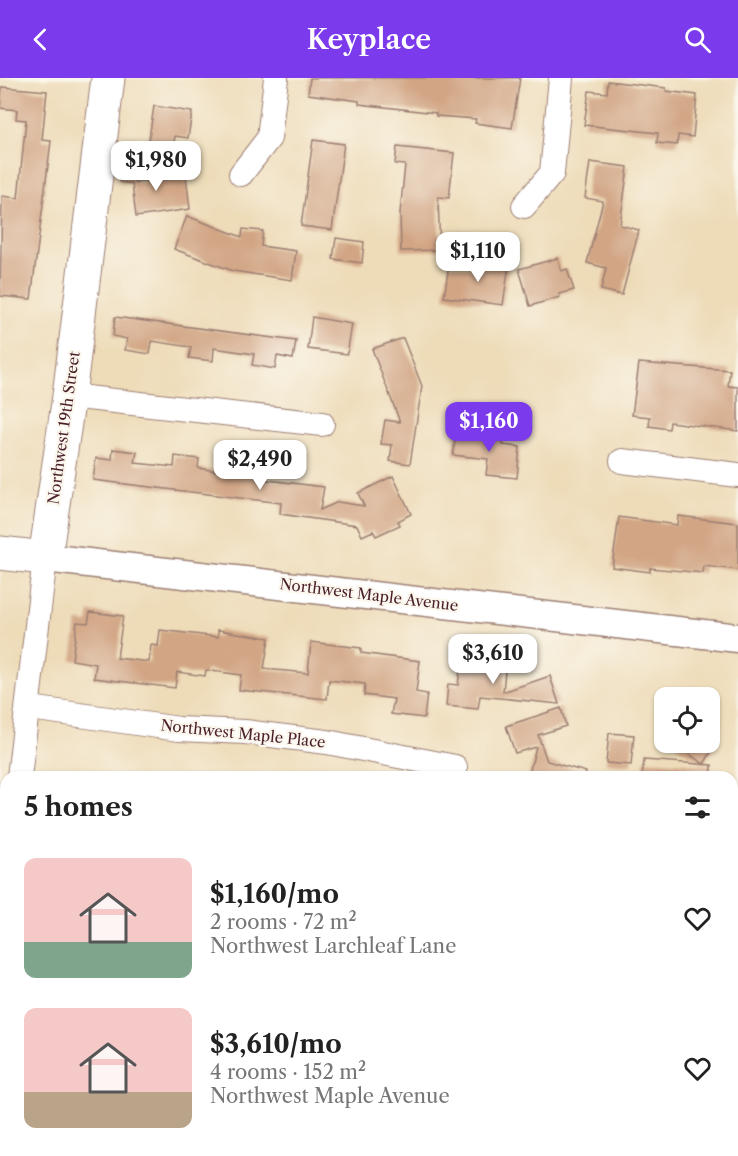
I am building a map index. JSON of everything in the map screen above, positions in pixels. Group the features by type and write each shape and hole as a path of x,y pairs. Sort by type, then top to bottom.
{"main road":[{"name":"Northwest 19th Street","path":"45,558 69,396 108,78"},
{"name":"Northwest Maple Avenue","path":"0,553 45,558"}],"street":[{"path":"241,174 269,138 276,78"},
{"path":"524,206 552,173 561,78"},
{"path":"69,396 322,424"},
{"path":"622,461 738,475"},
{"name":"Northwest Maple Avenue","path":"45,558 738,638"},
{"name":"Northwest 19th Street","path":"21,771 30,708 45,558"},
{"name":"Northwest Maple Place","path":"30,708 179,729 245,732 327,742 451,771"}],"building":[{"path":"310,78 520,78 512,128 475,123 476,119 436,116 436,113 359,104 359,101 308,94"},
{"path":"608,81 666,88 666,91 697,95 693,137 678,135 677,145 657,143 658,133 584,125 589,91 607,93"},
{"path":"2,87 47,91 42,140 51,141 31,299 0,296 2,196 18,198 26,120 16,119 17,110 0,108"},
{"path":"154,106 192,112 188,138 175,136 172,154 147,151"},
{"path":"313,140 344,144 332,230 301,226"},
{"path":"397,147 454,153 449,198 438,197 440,250 401,251 400,213 405,165 395,164"},
{"path":"123,159 139,161 135,183 186,176 190,209 136,217 132,184 120,182"},
{"path":"590,162 628,167 620,225 639,230 622,295 601,290 606,268 587,263 603,201 585,198"},
{"path":"187,216 242,237 243,229 263,231 261,246 296,251 292,280 233,271 174,249"},
{"path":"336,238 364,242 362,263 333,259"},
{"path":"558,258 561,271 567,269 574,290 530,306 519,269"},
{"path":"482,261 509,265 503,305 444,297 449,265 481,270"},
{"path":"115,317 296,341 293,359 277,356 275,369 252,365 254,354 214,348 213,361 189,358 191,347 152,341 150,354 125,350 127,339 113,336"},
{"path":"312,317 352,324 347,354 308,349"},
{"path":"403,338 422,386 410,464 390,461 392,445 381,444 385,420 400,422 372,349"},
{"path":"639,363 730,370 728,386 738,387 738,431 670,422 669,429 649,426 650,417 632,415"},
{"path":"456,432 504,437 503,445 520,447 517,478 486,475 488,459 453,455"},
{"path":"113,449 137,452 135,463 174,467 175,456 199,459 198,468 236,474 238,464 262,468 260,479 324,487 320,510 338,502 364,506 358,493 393,476 411,514 398,521 400,525 376,536 373,531 362,536 357,525 280,514 281,503 93,480 96,458 112,460"},
{"path":"678,516 738,523 738,570 704,566 703,573 650,568 650,572 612,567 619,517 677,525"},
{"path":"90,612 123,616 117,658 149,662 151,645 158,646 160,630 218,637 218,630 269,638 264,669 308,673 311,642 361,648 361,653 420,661 416,692 427,694 424,718 391,714 394,699 364,695 365,684 329,680 327,699 239,690 241,675 206,670 205,676 177,672 175,688 94,678 96,664 72,660 77,622 88,623"},
{"path":"462,655 506,660 503,692 550,676 559,704 480,696 478,709 446,706 448,684 458,685"},
{"path":"561,708 566,726 538,735 547,761 582,771 530,771 536,747 515,753 506,726"},
{"path":"609,733 634,735 631,765 606,763"},
{"path":"687,753 710,753 704,764"},
{"path":"644,760 712,765 712,771 643,771"}]}
